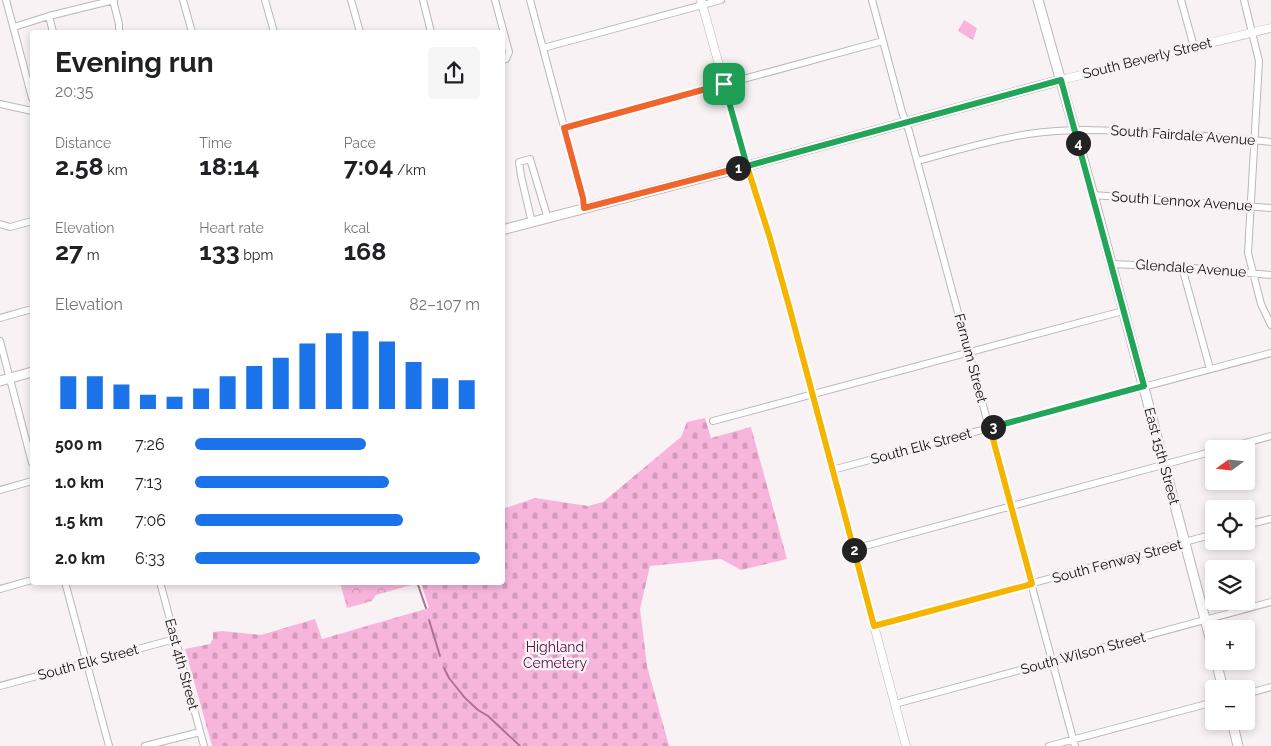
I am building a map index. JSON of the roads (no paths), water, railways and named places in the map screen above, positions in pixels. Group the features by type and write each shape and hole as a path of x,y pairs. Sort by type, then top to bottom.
{"main road":[{"name":"East 15th Street","path":"1038,0 1093,195 1205,620"},
{"name":"South Beverly Street","path":"505,229 747,166 1061,80"},
{"path":"0,381 30,373"},
{"path":"1234,730 1238,746"}],"street":[{"path":"6,0 30,90"},
{"path":"14,27 48,16 113,0 119,30"},
{"path":"184,0 192,30"},
{"path":"265,0 273,30"},
{"path":"351,0 359,30"},
{"path":"423,0 430,30"},
{"path":"495,0 503,30"},
{"path":"530,0 583,198 584,208"},
{"path":"543,48 701,3 722,0"},
{"name":"Farnum Street","path":"872,0 918,161 1074,743"},
{"path":"1181,0 1194,46"},
{"path":"1244,0 1260,61 1248,245 1261,304 1271,325"},
{"path":"701,3 747,166 779,268 906,746"},
{"path":"48,16 52,30"},
{"name":"South Beverly Street","path":"1061,80 1271,28"},
{"path":"505,37 509,52 505,58"},
{"path":"564,128 883,41"},
{"path":"0,104 30,111"},
{"name":"South Fairdale Avenue","path":"918,161 981,144 1029,134 1074,130 1182,134 1271,142"},
{"path":"532,223 519,162 530,159 548,219"},
{"name":"South Lennox Avenue","path":"1093,195 1271,208"},
{"path":"0,224 10,227 30,222"},
{"name":"Glendale Avenue","path":"1111,264 1182,267 1271,276"},
{"path":"1182,267 1210,369"},
{"path":"0,318 30,310"},
{"path":"713,422 1124,311"},
{"path":"0,341 30,455"},
{"name":"South Elk Street","path":"832,470 1271,353"},
{"path":"1255,440 1271,436"},
{"path":"854,548 1205,453"},
{"path":"0,490 30,482"},
{"path":"1255,523 1271,519"},
{"name":"South Fenway Street","path":"874,626 1205,536"},
{"path":"0,589 30,581"},
{"path":"66,585 108,746"},
{"name":"East 4th Street","path":"161,585 204,746"},
{"name":"South Wilson Street","path":"895,704 1271,602"},
{"name":"South Elk Street","path":"0,686 175,639"},
{"path":"1255,691 1271,687"},
{"path":"1049,746 1074,743 1205,705"},
{"path":"145,746 200,732"}],"waterway":[{"path":"418,585 426,608"},
{"path":"429,620 440,656"},
{"path":"444,668 449,678 465,698 488,716 520,746"}],"park label":[{"name":"Highland Cemetery","path":"555,656"}]}
